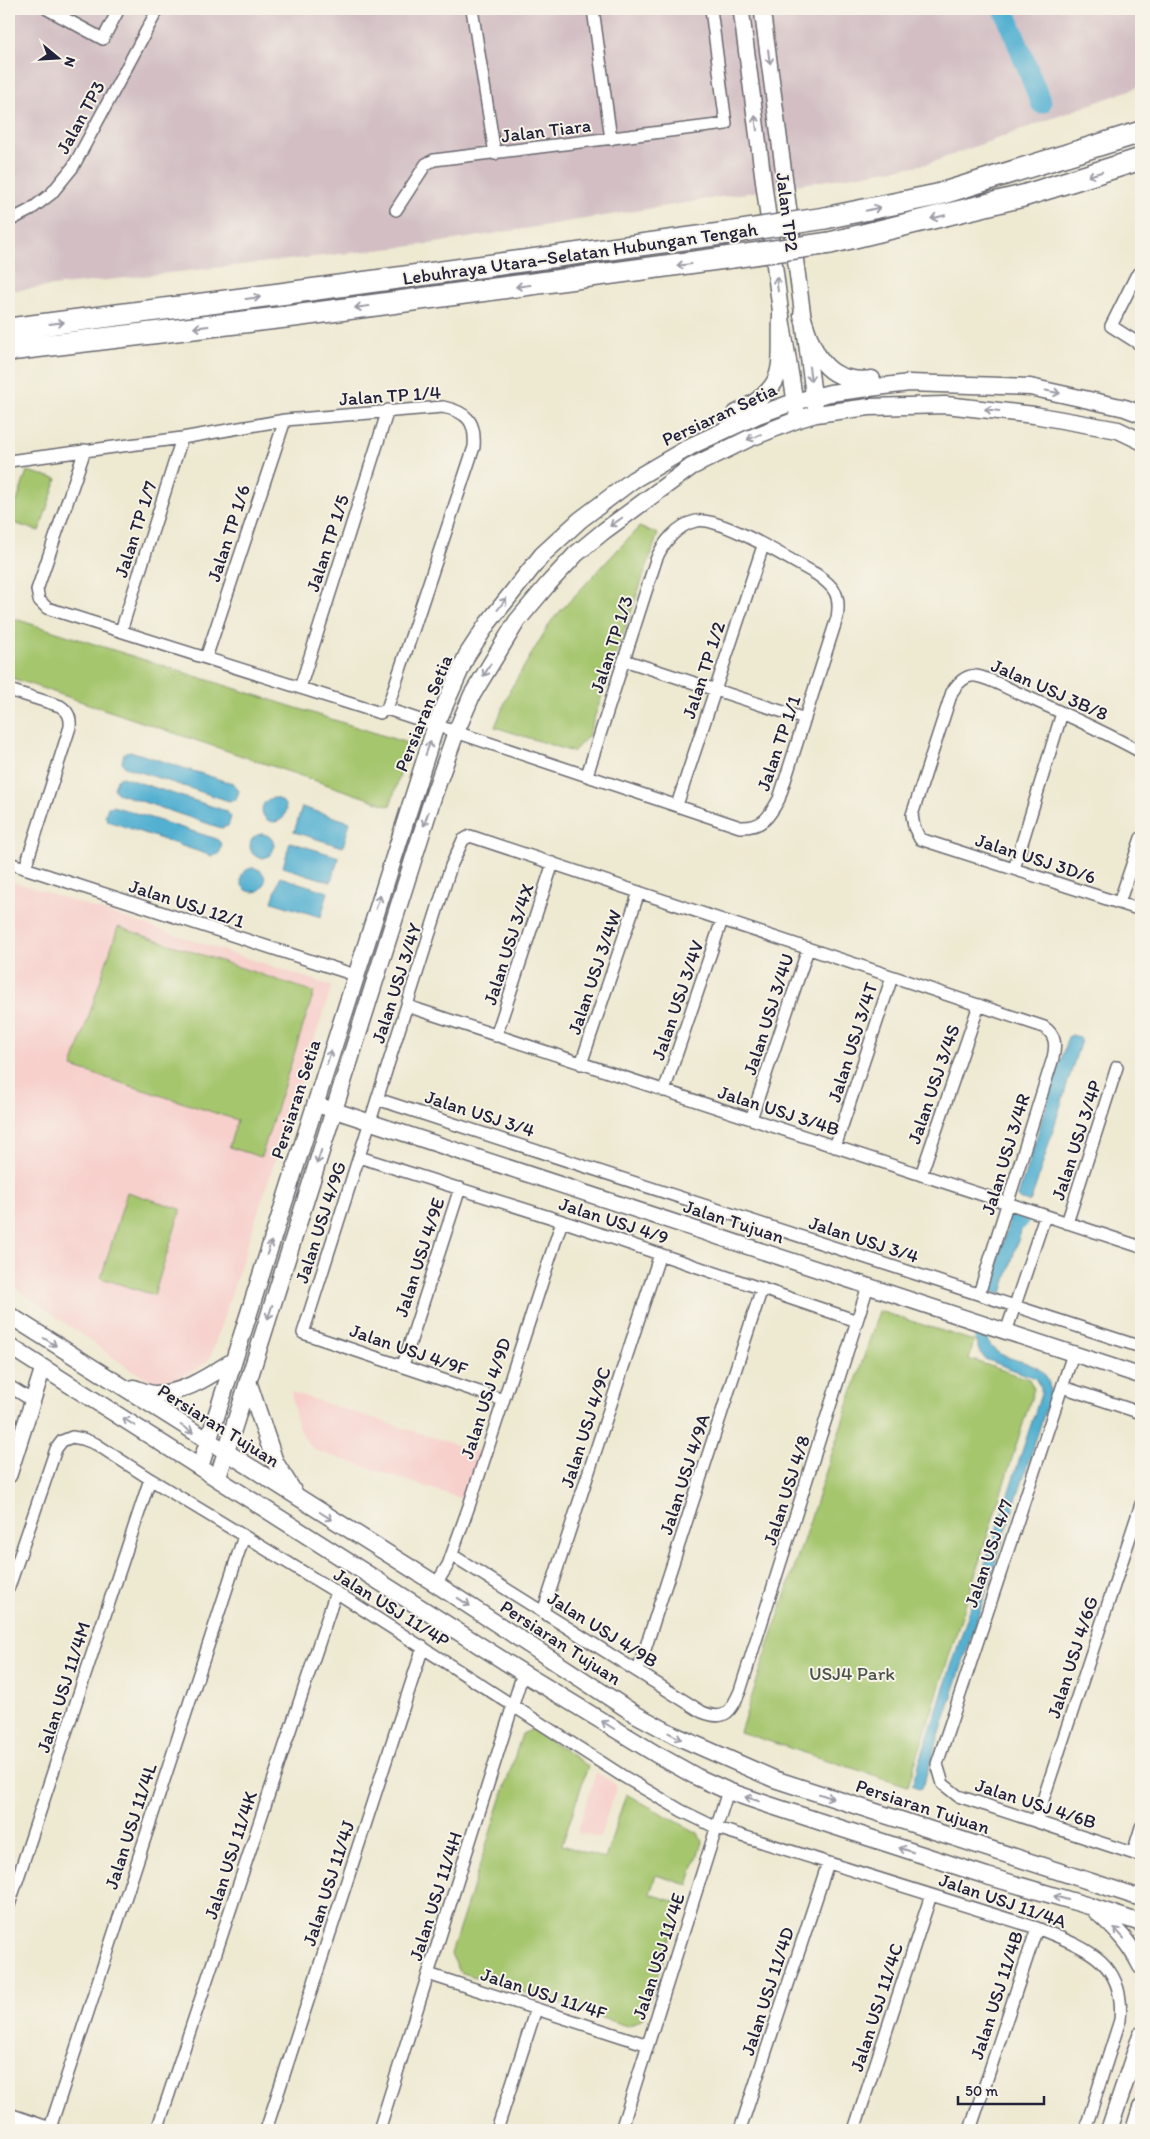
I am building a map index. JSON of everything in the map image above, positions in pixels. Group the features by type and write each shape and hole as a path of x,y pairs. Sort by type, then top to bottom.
{"highway":[{"name":"Lebuhraya Utara–Selatan Hubungan Tengah","path":"9,329 309,290 825,218 937,195 1141,132"},
{"name":"Lebuhraya Utara–Selatan Hubungan Tengah","path":"9,350 294,316 830,243 1023,196 1141,159"}],"main road":[{"path":"633,480 660,456 688,438 757,403 772,389 781,368 781,315"},
{"path":"802,315 808,338 819,360 837,375 858,381 890,377 944,375 990,378 1030,387"},
{"name":"Persiaran Setia","path":"200,1467 436,725 467,655 488,623 542,555 580,520 633,480 693,445 758,415 813,397 910,383 1030,387 1125,408 1141,414"},
{"name":"Persiaran Setia","path":"218,1478 434,794 456,732 472,695 517,621 548,583 576,554 604,531 691,467 748,439 816,414 869,407 946,405 1034,415 1118,430 1141,441"},
{"path":"355,975 370,977 378,972"},
{"name":"Persiaran Tujuan","path":"9,1316 436,1584 635,1714 702,1749 774,1779 1141,1898"},
{"path":"9,1346 524,1673 656,1754 728,1792 987,1876 1141,1923"},
{"path":"115,1383 152,1394 173,1391 203,1380 233,1361"},
{"path":"248,1381 275,1462 297,1498"},
{"path":"1090,1906 1119,1932 1130,1945 1141,1966"},
{"path":"1109,2130 1141,2035"},
{"path":"1134,2130 1141,2108"}],"street":[{"path":"47,9 103,39 119,9"},
{"name":"Jalan TP3","path":"9,221 30,210 51,194 73,167 158,9"},
{"path":"472,9 495,154"},
{"path":"593,9 611,139"},
{"name":"Jalan Tiara","path":"396,210 426,164 434,160 495,154 726,124 711,9"},
{"name":"Jalan TP2","path":"741,9 781,315 794,402 799,419"},
{"name":"Jalan TP2","path":"762,9 816,414"},
{"path":"1141,272 1136,276 1111,326 1141,344"},
{"name":"Jalan TP 1/4","path":"9,461 182,438 285,420 336,417 388,410 443,406 466,415 475,435 470,459 387,709"},
{"name":"Jalan TP 1/5","path":"300,688 388,410"},
{"name":"Jalan TP 1/6","path":"206,658 285,420"},
{"name":"Jalan TP 1/7","path":"121,631 182,438"},
{"path":"85,450 37,590 39,600 47,608 380,713 387,709 436,725"},
{"name":"Jalan TP 1/1","path":"436,725 740,827 752,827 763,822 779,799 837,618 838,597 827,581 716,522 695,521 678,530"},
{"name":"Jalan TP 1/3","path":"587,776 660,549 678,530"},
{"name":"Jalan TP 1/2","path":"677,806 764,546"},
{"path":"624,660 805,719"},
{"name":"Jalan USJ 3B/8","path":"920,839 914,827 912,814 952,692 957,684 969,677 976,676 1062,713 1141,752"},
{"path":"9,690 60,706 69,714 70,727 25,868"},
{"path":"1014,869 1062,713"},
{"name":"Jalan USJ 3/4Y","path":"370,1122 456,855 463,840 470,836 553,862"},
{"path":"1119,903 1141,838"},
{"name":"Jalan USJ 3D/6","path":"920,839 1141,910"},
{"path":"553,862 979,1005"},
{"name":"Jalan USJ 3/4X","path":"496,1036 553,862"},
{"name":"Jalan USJ 12/1","path":"9,863 355,975"},
{"name":"Jalan USJ 3/4W","path":"581,1064 639,892"},
{"name":"Jalan USJ 3/4V","path":"664,1091 722,920"},
{"name":"Jalan USJ 3/4U","path":"751,1119 808,949"},
{"name":"Jalan USJ 3/4T","path":"835,1147 892,977"},
{"name":"Jalan USJ 3/4R","path":"979,1005 1044,1027 1052,1032 1055,1048 979,1294"},
{"name":"Jalan USJ 3/4S","path":"920,1175 979,1005"},
{"name":"Jalan USJ 3/4B","path":"407,1006 1141,1247"},
{"name":"Jalan USJ 3/4P","path":"1067,1223 1117,1067"},
{"name":"Jalan USJ 3/4","path":"378,1098 1141,1347"},
{"name":"Jalan Tujuan","path":"314,1104 1141,1376"},
{"name":"Jalan USJ 4/9G","path":"303,1333 370,1122"},
{"name":"Jalan USJ 4/9","path":"359,1156 562,1221 857,1321"},
{"name":"Jalan USJ 4/9E","path":"403,1365 460,1188"},
{"path":"1006,1332 1044,1216"},
{"name":"Jalan USJ 4/9D","path":"436,1584 452,1555 562,1221"},
{"name":"Jalan USJ 4/9C","path":"543,1612 660,1254"},
{"name":"Jalan USJ 4/8","path":"735,1703 868,1286"},
{"name":"Jalan USJ 4/9A","path":"638,1671 762,1288"},
{"name":"Jalan USJ 4/9F","path":"303,1333 503,1400"},
{"name":"Jalan USJ 4/7","path":"937,1764 1073,1354"},
{"path":"9,1475 43,1368"},
{"path":"9,1386 33,1401"},
{"path":"1063,1387 1141,1413"},
{"name":"Jalan USJ 11/4P","path":"9,1587 51,1459 62,1441 72,1438 83,1439 96,1444 336,1592 654,1796 717,1828"},
{"name":"Jalan USJ 11/4M","path":"9,1905 150,1479"},
{"name":"Jalan USJ 4/6G","path":"1036,1821 1141,1504"},
{"name":"Jalan USJ 11/4L","path":"54,2129 244,1536"},
{"name":"Jalan USJ 4/9B","path":"452,1555 702,1712 711,1716 721,1716 731,1711 735,1703"},
{"name":"Jalan USJ 11/4K","path":"157,2130 336,1592"},
{"name":"Jalan USJ 11/4J","path":"266,2130 423,1647"},
{"name":"Jalan USJ 11/4H","path":"379,2130 524,1673"},
{"name":"Jalan USJ 4/6B","path":"937,1764 943,1784 958,1796 1137,1854"},
{"name":"Jalan USJ 11/4E","path":"621,2130 728,1792"},
{"path":"1137,1854 1141,1827"},
{"name":"Jalan USJ 11/4A","path":"717,1828 1037,1928 1085,1948 1098,1957 1109,1970 1117,1986 1122,2004 1120,2020 1085,2130"},
{"name":"Jalan USJ 11/4D","path":"740,2130 828,1863"},
{"name":"Jalan USJ 11/4C","path":"854,2130 932,1895"},
{"name":"Jalan USJ 11/4B","path":"970,2130 1037,1928"},
{"name":"Jalan USJ 11/4F","path":"428,1974 648,2045"},
{"path":"496,2130 536,2009"},
{"path":"9,2114 54,2129"}],"shaded area":[{"path":"9,9 1141,9 1141,86 927,164 430,244 9,291"},
{"path":"9,880 332,986 210,1359 197,1370 179,1377 156,1382 131,1370 9,1283"},
{"path":"291,1392 482,1453 466,1500 317,1451 308,1444 297,1424"},
{"path":"596,1772 617,1785 600,1837 577,1833"}],"green space":[{"path":"27,471 57,479 39,531 10,522"},
{"path":"639,527 658,534 588,736 573,752 495,727 510,690 552,620"},
{"path":"9,617 410,744 390,806 9,677"},
{"path":"118,927 314,992 261,1157 229,1147 237,1120 72,1067"},
{"path":"127,1192 181,1209 154,1295 101,1278"},
{"name":"USJ4 Park","path":"879,1311 974,1341 969,1359 1029,1379 1034,1389 908,1786 740,1732"},
{"path":"533,1729 588,1766 562,1845 605,1859 626,1794 698,1833 702,1842 688,1885 656,1875 650,1894 682,1904 643,2018 627,2026 460,1972 451,1954 522,1734"}],"water":[{"path":"130,751 234,784 239,791 236,800 229,801 125,767 122,762 124,753"},
{"path":"122,777 226,811 231,817 228,826 221,828 117,793 114,788 117,779"},
{"path":"274,798 283,801 286,810 283,819 274,822 265,819 262,810 265,801"},
{"path":"113,806 217,839 222,845 219,854 212,856 108,821 105,816 108,807"},
{"path":"302,807 350,822 343,847 294,832"},
{"path":"262,834 271,837 274,846 271,855 262,858 253,855 250,846 253,837"},
{"path":"290,842 339,857 331,882 283,867"},
{"path":"253,868 262,871 265,880 262,889 253,892 244,889 241,880 244,871"},
{"path":"280,877 328,892 321,917 272,902"},
{"path":"1072,1035 1079,1037 1081,1040 1031,1201 1028,1202 1019,1199 1018,1196 1068,1037"},
{"path":"1010,1220 1022,1221 1023,1224 1002,1293 999,1294 989,1288"},
{"path":"974,1334 986,1337 992,1347 1001,1354 1034,1366 1043,1372 1049,1382 1050,1396 922,1788 919,1789 912,1785 1041,1394 1041,1388 1035,1378 985,1359 979,1351"}],"waterway":[{"path":"1004,9 1041,103"}]}
